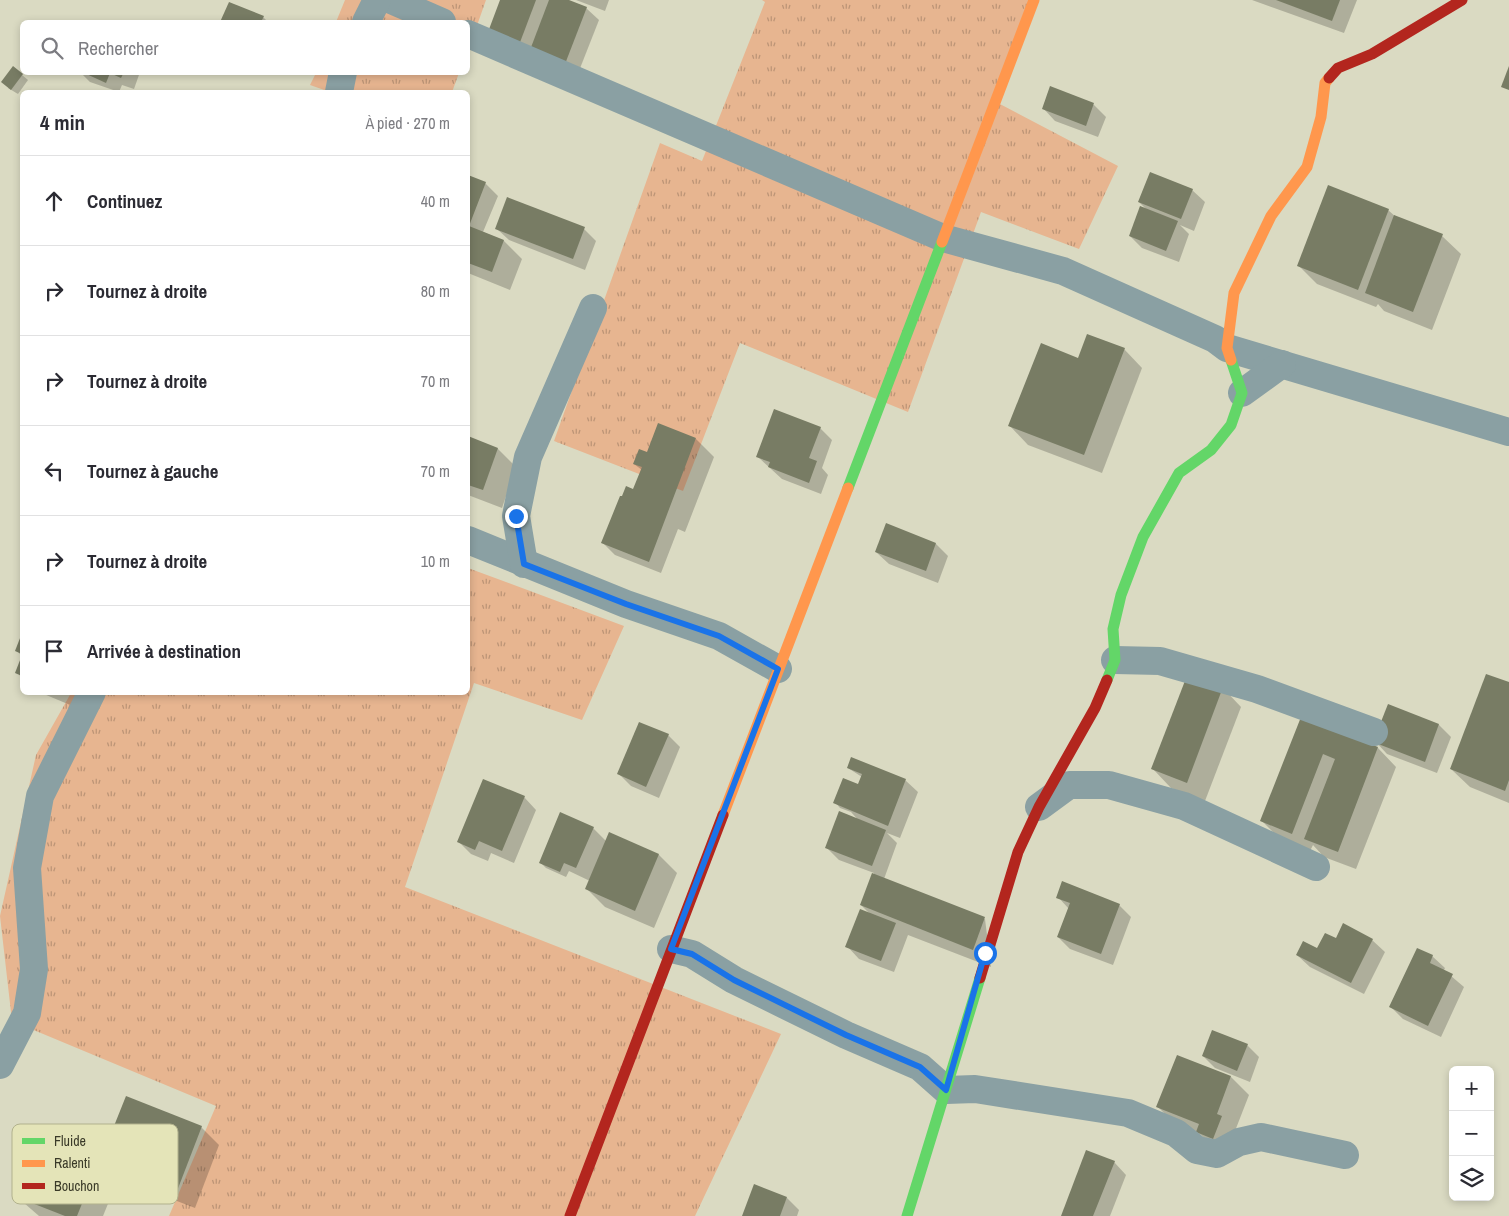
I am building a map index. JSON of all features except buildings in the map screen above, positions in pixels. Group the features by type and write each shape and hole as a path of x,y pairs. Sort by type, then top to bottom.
{"street":[{"path":"367,20 377,0"},
{"path":"391,0 437,20"},
{"path":"570,1216 1034,0"},
{"path":"1242,393 1227,348 1234,293 1271,216 1306,167 1321,117 1325,83 1338,68 1372,54 1462,0"},
{"path":"470,35 943,238 1063,272 1215,339 1227,348 1509,432"},
{"path":"339,90 342,75"},
{"path":"524,564 516,516 528,457 593,308"},
{"path":"906,1216 946,1090 985,953 1018,852 1039,807 1095,708 1115,660 1113,629 1119,604 1143,538 1179,474 1212,450 1231,425 1242,393 1282,364"},
{"path":"470,541 626,604 719,636 778,669"},
{"path":"1115,660 1160,661 1257,689 1374,732"},
{"path":"0,1065 27,1013 34,968 27,868 40,796 90,695"},
{"path":"1039,807 1069,785 1109,784 1184,806 1316,867"},
{"path":"671,949 692,954 734,980 846,1035 920,1067 946,1090 975,1089 1128,1113 1176,1132 1197,1150 1217,1154 1239,1142 1261,1137 1346,1155"}],"green space":[{"path":"345,0 486,0 470,45 470,20 337,20"},
{"path":"762,0 1039,0 998,103 1118,166 1079,249 981,212 908,412 740,343 683,491 554,441 660,143 702,161 765,2"},
{"path":"315,75 458,75 453,90 324,90 310,85"},
{"path":"470,569 624,626 582,720 474,683 470,695"},
{"path":"70,695 470,695 405,887 781,1034 695,1216 169,1216 174,1204 178,1204 178,1195 216,1106 12,1021 0,916 36,755"}],"traffic: fast":[{"path":"848,488 942,242"},
{"path":"1107,680 1115,660 1113,629 1121,595 1143,537 1179,473 1211,450 1231,425 1242,393 1231,360"},
{"path":"907,1216 980,978"}],"traffic: slow":[{"path":"942,242 1034,0"},
{"path":"1231,360 1227,348 1234,293 1271,216 1307,167 1321,117 1325,83 1329,78"},
{"path":"723,815 848,488"}],"traffic: jam":[{"path":"1329,78 1338,68 1372,54 1462,0"},
{"path":"980,978 1018,852 1039,807 1095,708 1107,680"},
{"path":"570,1216 723,815"}],"route":[{"path":"516,516 524,564 626,604 719,636 778,669 671,949 692,954 734,980 846,1035 920,1067 946,1090 985,953"}]}
